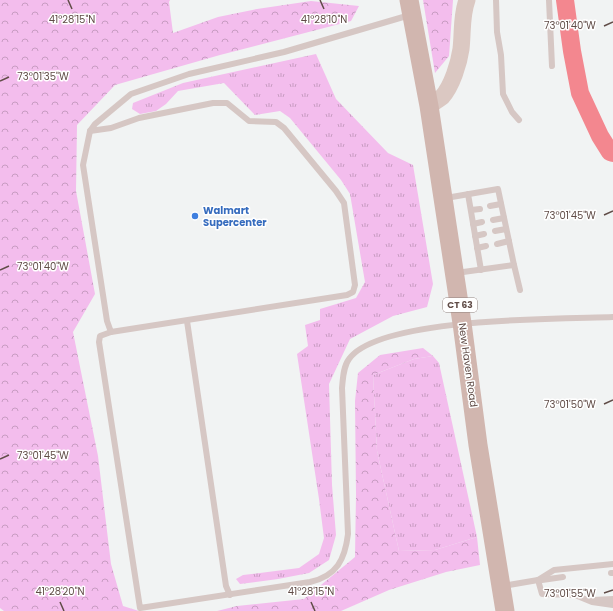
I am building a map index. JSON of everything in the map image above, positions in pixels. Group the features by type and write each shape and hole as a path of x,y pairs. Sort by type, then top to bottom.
{"main road":[{"name":"New Haven Road","path":"410,7 429,106 455,274 478,445 505,611"}],"street":[{"path":"429,106 442,96 452,82 461,49 465,6 468,0"}],"lane":[{"path":"496,0 496,24 501,55 505,100 519,120"},
{"path":"549,0 552,66"},
{"path":"111,332 107,321 83,165 90,132 94,124 131,94 189,74 284,52 410,7"},
{"path":"90,132 111,128 139,118 213,103 227,103 249,122 276,122 284,128 336,191 344,203 356,285 353,292 347,295 111,332 100,336 98,342 140,608 314,581 332,572 341,560 346,549 348,534 342,388 344,371 349,359 359,349 372,341 390,335 462,323 613,317"},
{"path":"443,199 498,189 520,290"},
{"path":"468,194 481,270"},
{"path":"490,206 501,204"},
{"path":"471,210 480,209"},
{"path":"493,220 504,218"},
{"path":"473,224 482,222"},
{"path":"495,231 506,229"},
{"path":"475,236 484,234"},
{"path":"497,244 509,242"},
{"path":"477,248 486,246"},
{"path":"455,274 514,265"},
{"path":"187,321 226,586 230,595"},
{"path":"538,580 554,570 613,564"},
{"path":"501,586 563,577"},
{"path":"538,580 542,594 575,595 585,600 604,605 613,605"},
{"path":"585,600 613,599"}],"green space":[{"path":"0,0 170,0 173,33 218,17 257,9 311,1 359,6 351,21 220,55 115,85 77,125 76,191 95,294 73,332 98,456 111,564 123,606 139,611 4,611 0,608"},
{"path":"423,0 453,0 449,56 435,73"},
{"path":"316,54 336,99 388,153 413,165 433,284 427,307 393,316 350,339 329,384 332,485 336,535 329,560 309,573 240,584 236,579 243,575 299,568 319,554 324,538 297,354 308,346 305,325 320,320 320,309 356,298 365,282 350,194 341,180 290,118 280,111 255,115 224,83 178,91 166,104 156,111 140,114 132,109 133,103 183,83"},
{"path":"423,348 433,356 414,359 373,375 377,451 399,551 435,550 477,537 480,565 446,572 389,590 341,611 217,611 237,606 304,599 355,557 355,401 358,373 380,355"},
{"path":"433,356 439,363 477,537 435,550 399,551 377,451 373,375 414,359"}],"waterway":[{"path":"565,0 572,51 580,93 600,136 610,152 613,153"}],"place":[{"name":"Walmart Supercenter","path":"195,216"}]}
